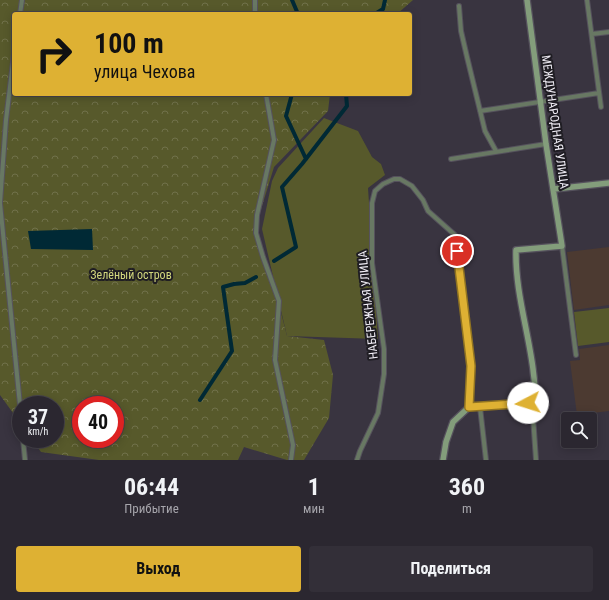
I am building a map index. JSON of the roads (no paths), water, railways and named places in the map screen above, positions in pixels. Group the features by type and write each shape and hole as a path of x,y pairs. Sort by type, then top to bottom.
{"street":[{"path":"20,12 22,0"},
{"path":"255,0 255,12"},
{"name":"МЕЖДУНАРОДНАЯ УЛИЦА","path":"527,0 576,355"},
{"path":"587,0 601,107"},
{"path":"458,6 465,50 485,131 496,151"},
{"path":"592,34 609,32"},
{"path":"12,70 6,120 0,203 19,396"},
{"path":"480,111 599,93"},
{"path":"266,96 274,140 257,215 256,233 278,300 275,360 293,445 291,460"},
{"path":"451,159 546,144"},
{"name":"НАБЕРЕЖНАЯ УЛИЦА","path":"357,460 378,413 384,374 384,349 372,263 372,203 375,191 383,184 394,179 400,179 412,186 423,200 428,210 455,235 471,366 469,407"},
{"path":"554,189 609,183"},
{"path":"536,460 532,402 535,395 532,365 515,268 516,250 562,246"},
{"path":"443,460 446,442 453,422 469,407 532,402"},
{"path":"480,407 486,460"},
{"path":"24,448 25,460"}],"water":[{"path":"92,229 93,250 31,249 28,231"}],"waterway":[{"path":"292,0 297,12"},
{"path":"378,12 383,9 385,0"},
{"path":"291,96 286,116 306,159"},
{"path":"274,261 296,247 282,187 302,164 347,106 346,96"},
{"path":"200,400 232,351 223,287 245,283 256,277"}],"park label":[{"name":"Зелёный остров","path":"131,275"}]}
